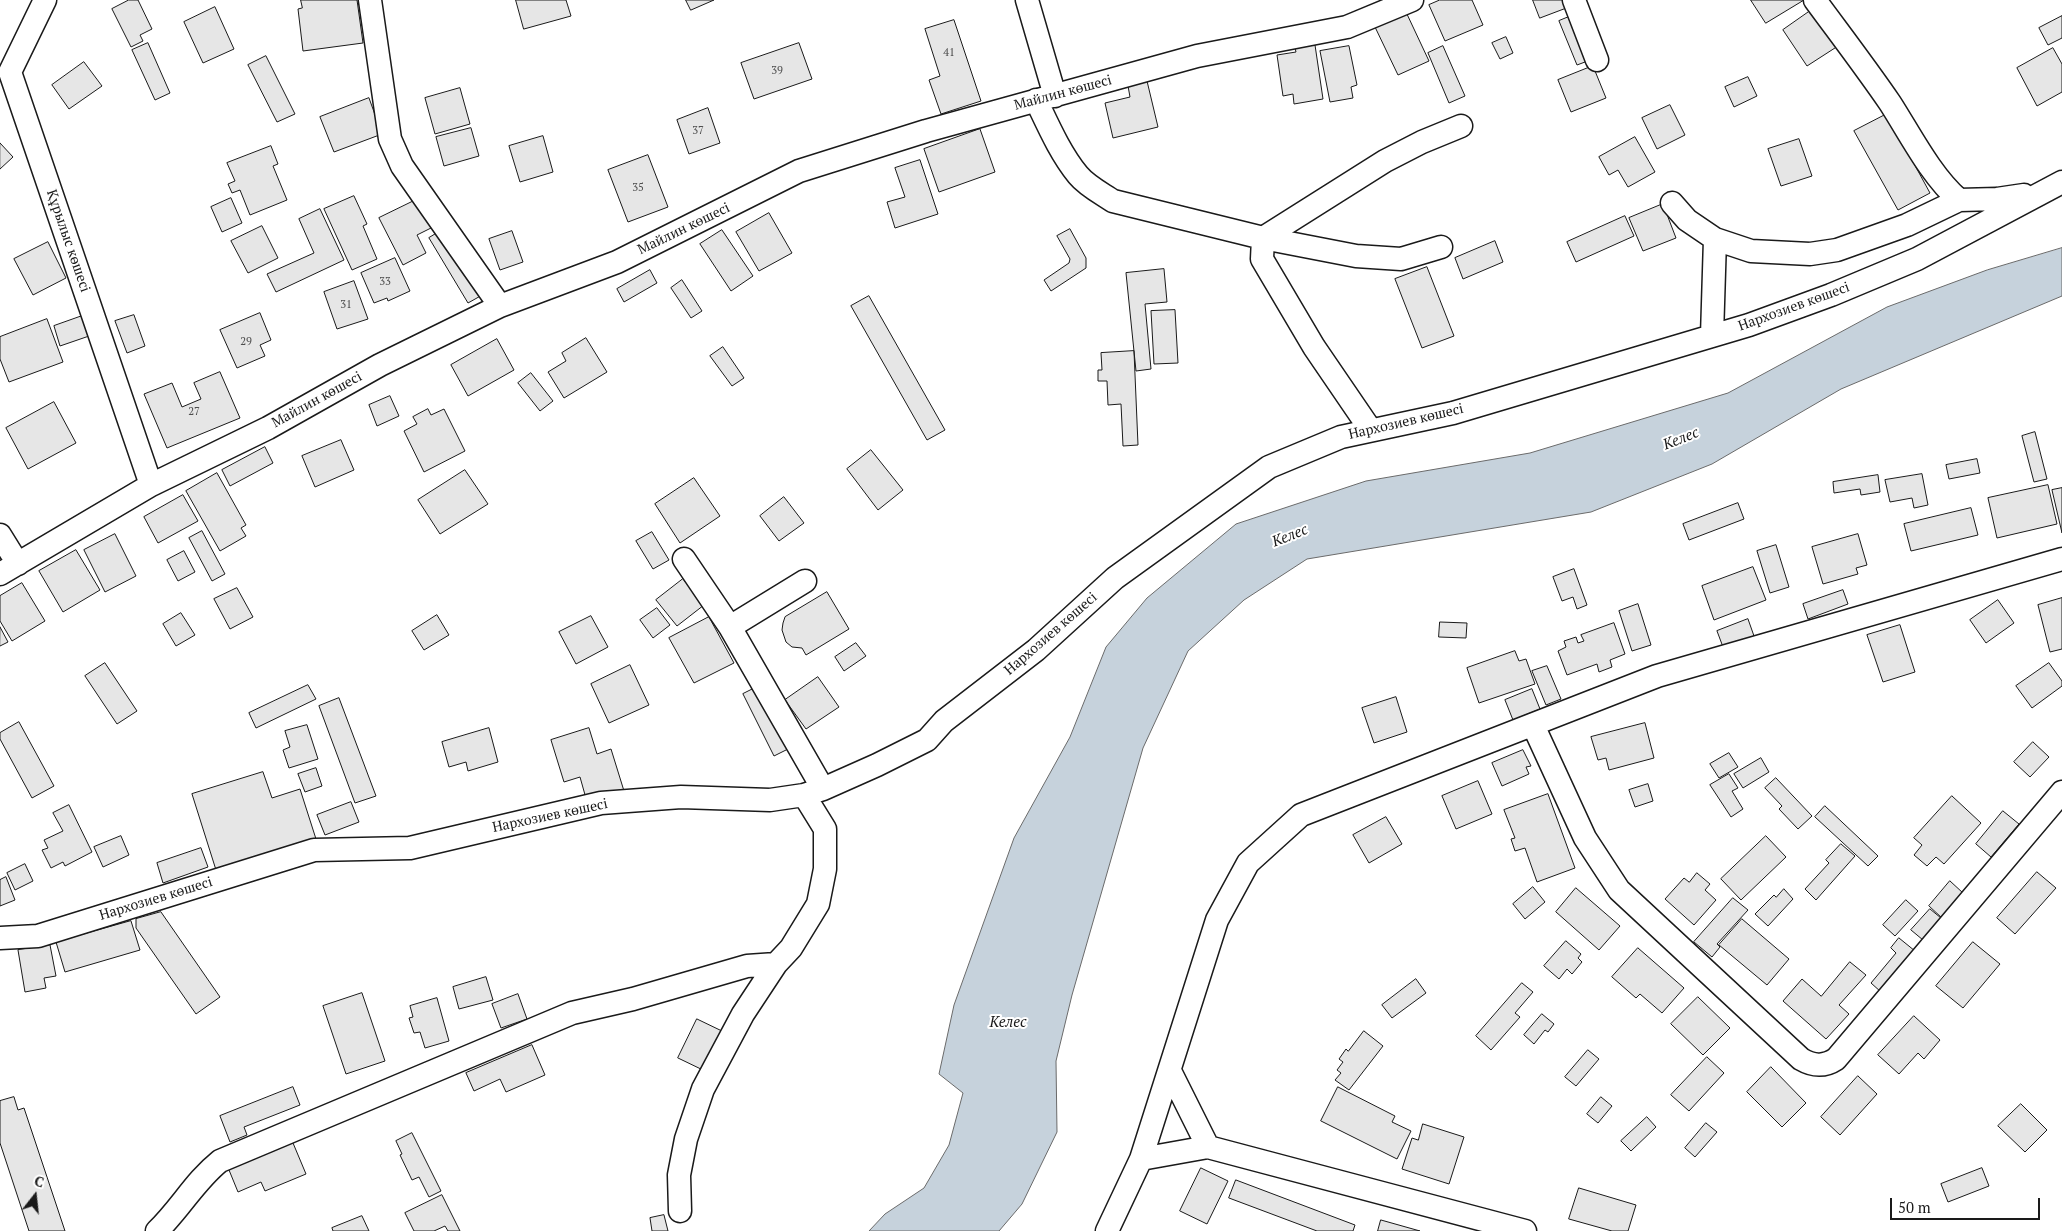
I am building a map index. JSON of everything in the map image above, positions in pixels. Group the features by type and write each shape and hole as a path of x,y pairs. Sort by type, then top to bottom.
{"street":[{"name":"Құрылыс көшесі","path":"45,0 10,72 151,484"},
{"path":"370,0 390,139 402,166 500,306"},
{"path":"1027,0 1045,98 1055,138 1079,175 1113,201 1263,238 1356,256 1401,259 1441,247"},
{"name":"Майлин көшесі","path":"9,569 151,484 268,428 380,365 500,306 617,262 799,171 926,131 1197,56 1347,27 1412,0"},
{"path":"1574,0 1597,60"},
{"path":"1815,0 1888,101 1936,174 1949,192 1959,200"},
{"path":"1263,238 1385,161 1422,142 1461,126"},
{"name":"Нархозиев көшесі","path":"0,938 38,936 314,850 410,848 601,803 681,797 770,800 813,792 877,766 927,740 944,721 1036,650 1115,578 1269,467 1341,437 1453,412 1749,325 1831,295 1917,259 2062,182"},
{"path":"1672,202 1687,220 1715,239 1751,251 1810,254 1838,250 1907,225 1959,200 1997,199 2041,192"},
{"path":"1263,238 1262,259 1314,347 1370,429"},
{"path":"1712,336 1715,239"},
{"path":"0,535 9,569"},
{"path":"680,1211 679,1176 686,1139 703,1089 743,1014 776,964 791,948 818,904 825,869 825,829 813,792 730,627 684,558"},
{"path":"1107,1231 1141,1159 1218,920 1248,863 1301,815 1656,676 2062,559"},
{"path":"730,627 805,582"},
{"path":"1534,724 1585,838 1619,890 1801,1059 1809,1064 1821,1065 1836,1059 2062,792"},
{"path":"157,1231 182,1203 204,1173 220,1161 572,1013 633,999 748,966 776,964"},
{"path":"1170,1071 1208,1147"},
{"path":"1141,1159 1208,1147 1525,1231"}],"water":[{"name":"Келес","path":"2062,248 2062,296 1841,389 1712,464 1591,512 1307,559 1244,600 1188,651 1143,748 1072,995 1056,1061 1057,1132 1022,1204 999,1231 869,1231 885,1214 924,1188 949,1145 963,1093 939,1074 954,1005 1014,838 1070,737 1106,647 1147,598 1236,524 1366,481 1530,453 1728,393 1887,307 1987,270"}],"building":[{"path":"129,0 138,0 152,29 140,35 143,41 131,47 112,9"},
{"path":"301,0 357,0 363,43 303,51 298,9 302,8"},
{"path":"516,0 566,0 571,16 524,29"},
{"path":"686,0 714,0 691,10"},
{"path":"1440,0 1472,0 1483,25 1445,41 1429,5"},
{"path":"1533,0 1566,0 1569,7 1540,18"},
{"path":"1751,0 1804,0 1766,23"},
{"path":"215,7 234,49 203,63 184,22"},
{"path":"1813,9 1838,46 1807,66 1783,30"},
{"path":"1406,12 1429,61 1398,75 1375,27"},
{"path":"1576,14 1593,59 1577,65 1559,21"},
{"path":"2062,16 2062,38 2048,45 2039,28"},
{"path":"954,20 981,101 941,114 929,80 940,76 925,29"},
{"path":"1506,37 1513,53 1500,59 1492,43"},
{"path":"148,43 170,93 155,100 132,50"},
{"path":"799,43 812,79 754,99 741,63"},
{"path":"1315,45 1323,99 1294,104 1293,94 1283,96 1277,55 1296,52 1295,48"},
{"path":"1349,46 1357,85 1351,87 1353,98 1330,102 1320,51"},
{"path":"1443,46 1465,96 1449,103 1428,53"},
{"path":"2053,48 2062,64 2062,92 2037,106 2017,68"},
{"path":"266,56 295,114 277,122 248,65"},
{"path":"84,62 102,86 69,109 52,85"},
{"path":"1593,66 1606,98 1571,112 1558,80"},
{"path":"1748,77 1757,96 1734,107 1725,87"},
{"path":"1147,81 1158,127 1113,138 1105,103 1130,97 1128,86"},
{"path":"460,88 470,124 435,134 425,98"},
{"path":"369,98 382,134 334,152 320,117"},
{"path":"1670,105 1685,135 1657,149 1642,118"},
{"path":"708,108 720,143 689,154 677,120"},
{"path":"1887,114 1930,193 1898,210 1854,131"},
{"path":"471,128 479,156 444,166 436,137"},
{"path":"980,129 995,172 939,192 924,149"},
{"path":"543,136 553,172 520,182 509,146"},
{"path":"1635,137 1655,172 1628,187 1618,170 1609,175 1599,157"},
{"path":"1799,139 1812,176 1781,186 1768,149"},
{"path":"0,143 13,157 0,169"},
{"path":"271,146 278,164 273,166 287,200 250,215 240,190 232,193 228,184 235,181 227,163"},
{"path":"648,155 668,207 628,222 608,170"},
{"path":"920,160 938,214 895,228 887,202 905,197 895,168"},
{"path":"354,196 367,224 363,226 377,259 352,270 324,209"},
{"path":"231,198 242,223 222,232 211,207"},
{"path":"418,199 433,227 417,235 426,253 403,265 379,218"},
{"path":"1663,204 1676,238 1643,251 1629,218"},
{"path":"320,209 344,260 276,292 267,274 314,253 299,219"},
{"path":"769,213 792,253 759,271 736,232"},
{"path":"1625,216 1634,236 1576,262 1567,242"},
{"path":"262,226 278,258 248,273 231,241"},
{"path":"444,229 484,294 468,303 429,238"},
{"path":"1070,229 1086,258 1086,268 1051,291 1044,280 1069,263 1070,259 1057,236"},
{"path":"722,230 753,276 731,291 700,244"},
{"path":"512,231 523,262 500,270 489,239"},
{"path":"1495,241 1503,262 1463,279 1455,258"},
{"path":"48,242 66,278 33,295 14,259"},
{"path":"395,258 410,291 388,301 387,298 374,303 361,273"},
{"path":"1427,267 1454,336 1422,348 1395,279"},
{"path":"1164,269 1167,302 1145,304 1151,369 1136,371 1126,273"},
{"path":"650,270 657,283 624,302 617,289"},
{"path":"682,280 702,311 691,318 671,288"},
{"path":"354,281 368,319 337,329 324,292"},
{"path":"869,296 945,430 927,440 851,306"},
{"path":"1175,310 1178,363 1154,364 1151,311"},
{"path":"260,313 271,340 260,345 265,356 237,368 220,330"},
{"path":"85,315 92,335 60,346 54,326"},
{"path":"134,315 145,346 127,353 115,321"},
{"path":"47,319 63,362 9,382 0,359 0,337"},
{"path":"586,338 607,372 564,398 548,372 566,361 562,353"},
{"path":"497,339 514,370 468,396 451,365"},
{"path":"723,347 744,378 732,386 710,356"},
{"path":"1134,351 1138,445 1123,446 1121,404 1108,405 1107,381 1098,381 1098,370 1102,370 1101,353"},
{"path":"220,372 240,418 167,448 144,394 172,383 182,407 201,399 194,383"},
{"path":"531,373 553,401 540,411 518,383"},
{"path":"390,396 399,416 377,426 369,405"},
{"path":"54,402 76,443 28,469 6,428"},
{"path":"428,409 431,415 444,409 465,451 424,472 404,431 417,424 413,417"},
{"path":"2035,432 2047,479 2034,482 2022,436"},
{"path":"341,440 354,470 315,487 302,456"},
{"path":"265,447 273,463 230,486 222,470"},
{"path":"871,450 903,490 878,510 847,469"},
{"path":"1977,459 1980,473 1949,479 1946,465"},
{"path":"465,470 488,504 440,534 418,500"},
{"path":"217,473 246,525 241,528 246,536 220,551 186,491"},
{"path":"1922,474 1928,505 1914,508 1912,498 1890,502 1885,480"},
{"path":"1878,475 1880,492 1861,495 1860,489 1834,493 1833,482"},
{"path":"694,478 720,516 680,543 655,504"},
{"path":"2048,485 2057,524 1997,538 1988,498"},
{"path":"2062,488 2062,533 2052,490"},
{"path":"183,495 198,521 158,543 144,517"},
{"path":"784,497 804,523 779,541 760,516"},
{"path":"1738,503 1744,519 1689,540 1683,524"},
{"path":"1971,508 1978,535 1911,551 1904,524"},
{"path":"202,531 225,574 212,581 189,538"},
{"path":"652,532 669,560 653,569 636,541"},
{"path":"115,534 136,576 105,592 84,550"},
{"path":"1858,534 1867,565 1856,568 1858,574 1823,584 1812,547"},
{"path":"1776,545 1789,587 1770,593 1757,551"},
{"path":"76,550 100,590 63,612 39,571"},
{"path":"184,551 195,572 178,581 167,560"},
{"path":"1753,567 1766,600 1714,620 1702,586"},
{"path":"1574,569 1587,605 1577,609 1573,597 1562,601 1553,577"},
{"path":"683,579 704,605 677,626 656,600"},
{"path":"22,583 45,621 12,641 0,621 0,596"},
{"path":"237,588 253,617 230,629 214,599"},
{"path":"1843,590 1848,604 1808,619 1803,604"},
{"path":"827,592 849,629 806,655 802,648 792,647 786,642 782,630 785,617"},
{"path":"2062,598 2062,649 2050,652 2038,605"},
{"path":"1998,600 2014,623 1986,643 1970,620"},
{"path":"1638,604 1651,645 1632,651 1619,611"},
{"path":"657,608 670,625 653,638 640,620"},
{"path":"181,613 195,635 176,646 163,624"},
{"path":"437,615 449,635 424,650 412,631"},
{"path":"591,616 608,647 576,664 559,632"},
{"path":"709,617 734,663 694,683 669,638"},
{"path":"1748,619 1754,636 1723,647 1717,631"},
{"path":"1440,622 1467,623 1466,638 1439,637"},
{"path":"1614,623 1625,654 1610,660 1612,667 1599,672 1597,664 1567,675 1558,651 1566,647 1564,641 1576,637 1578,643 1584,641 1581,635"},
{"path":"1900,625 1915,672 1883,682 1867,635"},
{"path":"0,627 8,642 0,646"},
{"path":"856,643 866,656 844,671 835,657"},
{"path":"1515,651 1519,661 1526,659 1535,684 1479,703 1467,668"},
{"path":"105,663 137,711 117,724 85,676"},
{"path":"2049,663 2062,681 2062,686 2032,708 2016,686"},
{"path":"630,665 649,705 609,723 591,684"},
{"path":"1547,666 1561,699 1546,705 1532,671"},
{"path":"818,677 839,707 806,729 785,700"},
{"path":"308,685 316,699 256,728 249,713"},
{"path":"761,685 792,747 774,756 743,694"},
{"path":"1532,689 1540,709 1513,720 1505,700"},
{"path":"1396,697 1407,732 1374,743 1362,708"},
{"path":"339,698 376,796 355,803 319,706"},
{"path":"19,722 54,786 32,798 0,739 0,733"},
{"path":"1645,723 1654,758 1609,770 1606,758 1598,760 1591,737"},
{"path":"307,725 318,759 289,768 283,750 290,747 285,731"},
{"path":"489,728 498,762 468,771 466,762 449,767 442,742"},
{"path":"589,728 597,754 611,749 624,791 587,802 580,777 564,782 551,740"},
{"path":"2033,742 2049,757 2030,777 2014,762"},
{"path":"1523,750 1531,766 1526,767 1529,774 1502,786 1492,763"},
{"path":"1729,753 1738,767 1719,778 1710,764"},
{"path":"1761,758 1769,772 1743,788 1734,774"},
{"path":"316,768 322,786 305,792 298,774"},
{"path":"263,772 272,798 300,789 316,839 216,870 192,794"},
{"path":"1729,774 1738,788 1732,791 1743,809 1731,817 1710,785"},
{"path":"1776,778 1812,816 1798,829 1779,809 1782,806 1765,788"},
{"path":"1478,781 1492,814 1456,829 1442,796"},
{"path":"1648,784 1653,801 1635,807 1629,790"},
{"path":"1548,794 1575,868 1537,882 1525,848 1515,851 1511,839 1515,838 1504,810"},
{"path":"1952,796 1981,823 1944,864 1936,857 1927,866 1914,855 1922,845 1914,838"},
{"path":"351,802 359,822 325,835 317,815"},
{"path":"69,805 92,852 65,866 63,862 51,868 42,850 48,848 44,840 63,831 53,813"},
{"path":"1825,806 1878,856 1868,866 1815,817"},
{"path":"2003,811 2019,824 1991,857 1976,844"},
{"path":"1386,817 1402,844 1369,863 1353,835"},
{"path":"121,836 129,855 103,867 94,847"},
{"path":"1766,836 1786,857 1741,900 1721,879"},
{"path":"1841,844 1855,856 1816,900 1805,889 1829,863 1826,860"},
{"path":"201,848 208,867 163,883 157,863"},
{"path":"25,864 33,881 15,890 7,873"},
{"path":"2037,872 2056,888 2015,934 1997,918"},
{"path":"1697,873 1710,884 1705,890 1716,900 1694,925 1665,899 1684,878 1689,882"},
{"path":"6,877 15,900 0,906 0,880"},
{"path":"1950,881 1963,893 1942,918 1929,906"},
{"path":"1533,887 1545,902 1525,919 1513,904"},
{"path":"1576,888 1620,926 1599,950 1556,912"},
{"path":"1784,889 1793,899 1768,926 1755,914 1774,895 1776,897"},
{"path":"1733,898 1748,910 1717,944 1720,947 1712,957 1694,942"},
{"path":"1906,900 1918,911 1895,936 1883,925"},
{"path":"1930,909 1941,918 1923,940 1911,930"},
{"path":"161,912 220,997 196,1014 136,928 136,919"},
{"path":"1742,919 1789,959 1767,985 1719,945"},
{"path":"131,921 140,950 65,972 56,942"},
{"path":"1899,938 1915,951 1881,992 1871,983 1896,953 1891,948"},
{"path":"1566,941 1581,954 1578,958 1582,962 1572,974 1567,969 1559,979 1544,966"},
{"path":"1973,942 2000,964 1963,1008 1936,986"},
{"path":"50,945 56,976 44,978 46,988 25,992 18,950"},
{"path":"1638,948 1684,988 1662,1013 1640,994 1636,998 1612,977"},
{"path":"1850,962 1866,975 1839,1005 1849,1014 1826,1039 1783,1001 1802,979 1821,996"},
{"path":"486,977 493,1000 459,1009 453,987"},
{"path":"1416,979 1426,993 1392,1018 1382,1005"},
{"path":"1522,983 1533,992 1515,1013 1520,1017 1491,1050 1476,1036"},
{"path":"362,993 385,1061 346,1074 323,1006"},
{"path":"518,994 527,1019 501,1028 492,1004"},
{"path":"1698,997 1730,1028 1703,1055 1671,1024"},
{"path":"437,998 449,1041 425,1048 420,1032 414,1033 409,1018 413,1017 410,1006"},
{"path":"1542,1014 1554,1024 1548,1032 1545,1030 1534,1044 1524,1035"},
{"path":"1914,1016 1940,1040 1924,1059 1918,1053 1899,1074 1878,1055"},
{"path":"697,1019 724,1032 705,1071 678,1058"},
{"path":"1364,1031 1383,1046 1349,1090 1335,1080 1341,1073 1337,1070 1343,1062 1339,1059"},
{"path":"532,1045 545,1075 506,1092 500,1079 474,1091 466,1073"},
{"path":"1588,1050 1599,1059 1576,1086 1565,1077"},
{"path":"1707,1057 1724,1073 1689,1111 1671,1095"},
{"path":"1771,1067 1806,1103 1782,1127 1747,1092"},
{"path":"1858,1076 1877,1094 1840,1135 1821,1117"},
{"path":"293,1087 300,1105 244,1127 247,1135 230,1142 220,1116"},
{"path":"1338,1087 1395,1116 1392,1122 1411,1131 1397,1159 1321,1121"},
{"path":"14,1097 18,1110 24,1108 65,1231 29,1231 0,1143 0,1101"},
{"path":"1601,1097 1612,1106 1598,1123 1587,1114"},
{"path":"2021,1104 2047,1130 2025,1152 1998,1126"},
{"path":"1647,1117 1656,1127 1631,1151 1621,1141"},
{"path":"1706,1123 1717,1132 1695,1157 1685,1148"},
{"path":"1423,1124 1464,1137 1449,1184 1402,1169 1412,1138 1418,1140"},
{"path":"412,1133 441,1191 429,1197 419,1177 412,1180 400,1155 402,1154 396,1141"},
{"path":"293,1143 306,1174 265,1191 261,1182 238,1192 229,1170"},
{"path":"1201,1168 1228,1181 1207,1224 1180,1211"},
{"path":"1982,1168 1989,1186 1948,1202 1941,1184"},
{"path":"1236,1180 1355,1225 1353,1231 1317,1231 1229,1198"},
{"path":"1579,1188 1636,1205 1628,1231 1612,1231 1569,1219"},
{"path":"442,1195 460,1231 448,1231 445,1226 434,1231 414,1231 405,1213"},
{"path":"664,1215 668,1231 652,1231 650,1218"},
{"path":"362,1216 369,1231 333,1231 332,1228"},
{"path":"1381,1220 1420,1231 1378,1231"}]}
